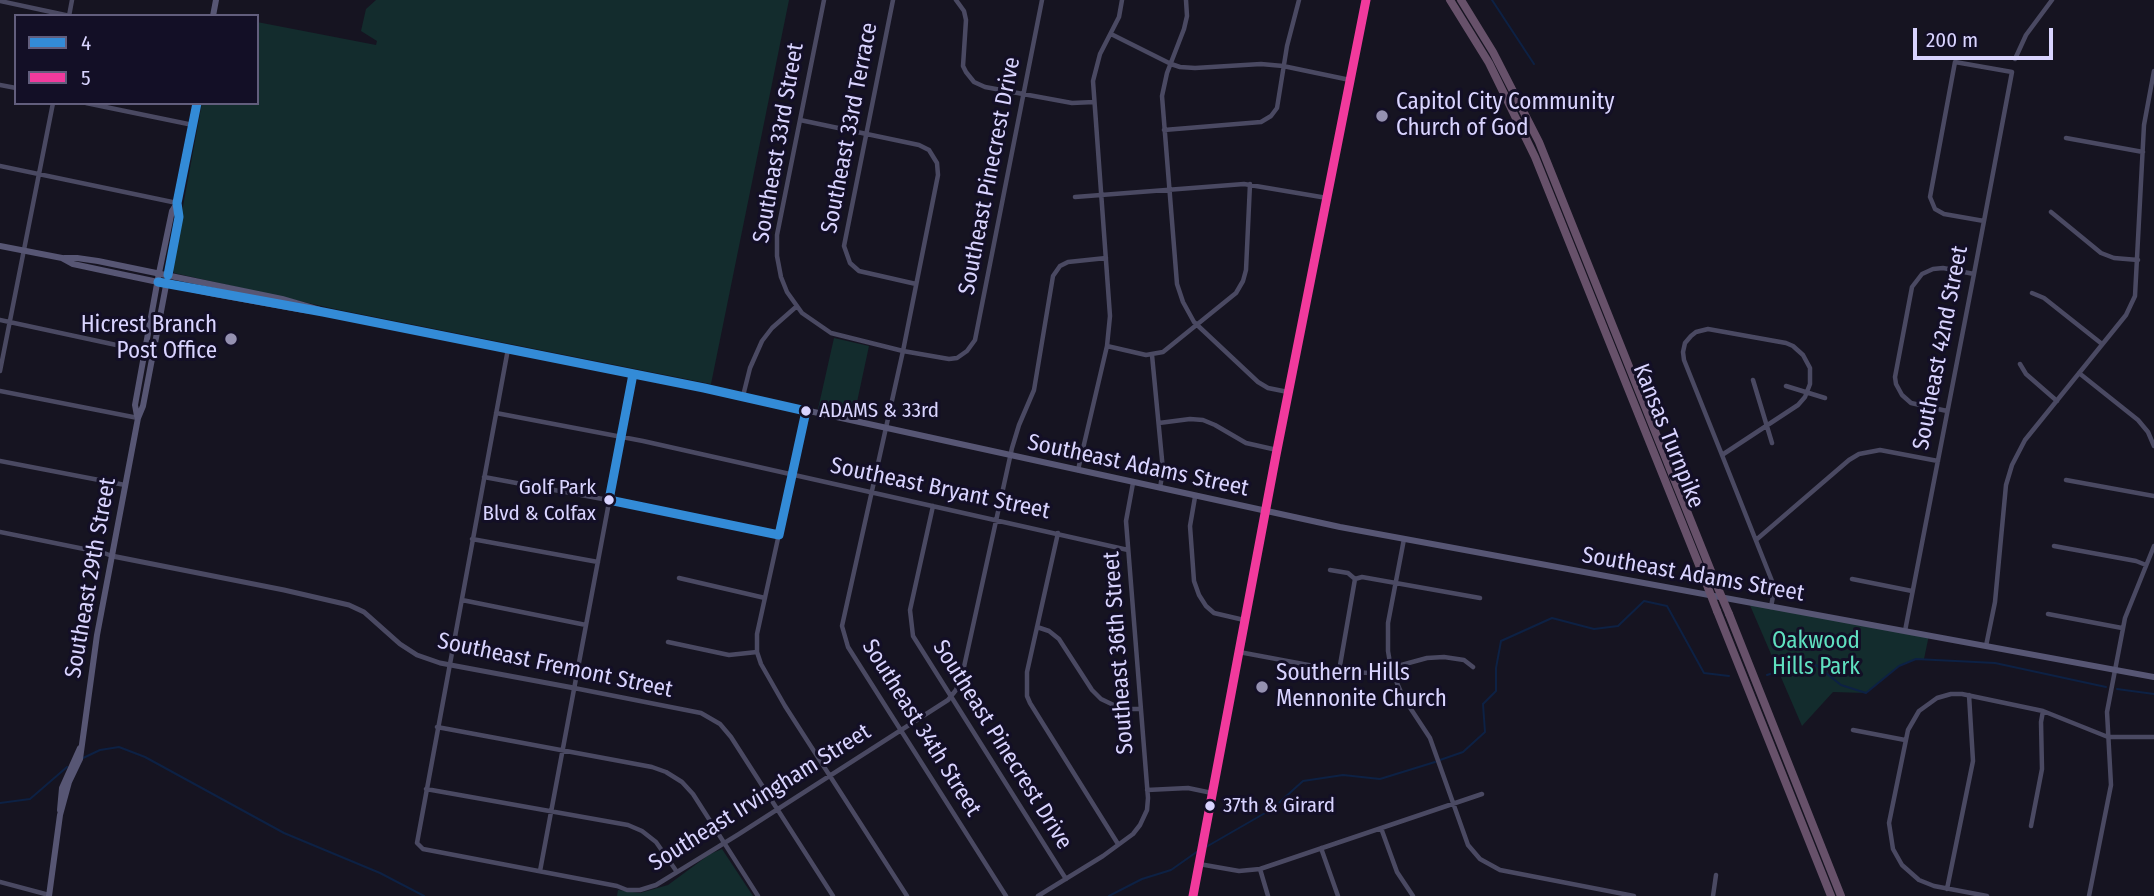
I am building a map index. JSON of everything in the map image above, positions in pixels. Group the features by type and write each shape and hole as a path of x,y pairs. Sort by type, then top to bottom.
{"highway":[{"name":"Kansas Turnpike","path":"1450,0 1489,63 1535,157 1830,896"},
{"name":"Kansas Turnpike","path":"1461,0 1511,85 1539,142 1841,896"}],"main road":[{"path":"1193,896 1244,620 1366,0"},
{"name":"Southeast 29th Street","path":"49,895 60,815 69,782 80,759 92,664 179,217 177,203 197,105"},
{"name":"Southeast 29th Street","path":"138,418 135,405 159,273 172,211 177,203"},
{"name":"Southeast Adams Street","path":"0,246 62,258 84,258 159,273 282,299 323,312"},
{"name":"Southeast Adams Street","path":"62,258 73,264 166,284 323,312 743,397 1265,512 2154,677"}],"street":[{"name":"Southeast 33rd Street","path":"797,306 781,277 776,246 824,0"},
{"name":"Southeast 33rd Terrace","path":"893,0 845,252 855,268 864,273 916,284"},
{"path":"956,0 964,11 966,20 963,62 970,78 985,87 1072,103 1094,102"},
{"name":"Southeast Pinecrest Drive","path":"903,351 953,359 970,349 975,340 1042,0"},
{"path":"1078,471 1107,346 1111,316 1093,81 1096,65 1119,17 1122,0"},
{"path":"1186,0 1186,21 1163,88 1177,284 1186,307 1198,325 1258,382 1268,388 1288,393"},
{"path":"1164,130 1261,122 1268,119 1277,108 1290,29 1299,0"},
{"path":"2015,59 2026,35 2052,0"},
{"path":"0,1 61,14"},
{"path":"1111,34 1171,64 1191,68 1254,64 1283,66 1350,80"},
{"name":"Southeast 42nd Street","path":"1905,631 1974,274 1984,221 2012,72 1955,62 1930,197 1935,209 1944,214 1984,221"},
{"path":"1986,646 1995,601 2008,477 2020,447 2133,304 2137,289 2146,117 2154,71"},
{"path":"0,371 53,105"},
{"path":"96,105 192,125"},
{"path":"800,120 866,134"},
{"name":"Southeast 34th Street","path":"866,134 919,145 929,150 935,159 938,175 903,351 842,626 848,647 1006,896"},
{"path":"2066,138 2143,152"},
{"path":"0,166 177,203"},
{"path":"1107,346 1152,355 1166,351 1233,297 1246,270 1250,184"},
{"path":"1075,197 1250,184 1327,198"},
{"path":"2051,212 2107,256 2120,260 2138,260"},
{"path":"950,697 962,676 1018,425 1034,390 1054,273 1068,262 1106,258"},
{"path":"1947,411 1911,403 1902,395 1896,384 1895,377 1912,287 1922,274 1933,268 1974,274"},
{"path":"2032,293 2045,299 2102,344"},
{"path":"743,397 750,368 762,341 772,328 797,306 811,321 831,333 903,351"},
{"path":"0,320 121,346 154,348"},
{"path":"1722,455 1798,405 1807,393 1811,379 1810,368 1803,355 1793,346 1711,329 1693,334 1685,343 1683,352 1684,360 1773,586 1771,607"},
{"path":"508,349 426,789 628,825 642,831 656,842 677,872"},
{"path":"1152,355 1163,470 1160,489"},
{"path":"2020,364 2026,374 2057,401"},
{"path":"2079,373 2138,421 2153,442"},
{"path":"540,871 633,374"},
{"path":"1753,380 1772,443"},
{"path":"1786,386 1825,398"},
{"path":"0,391 138,418"},
{"path":"806,411 756,640 757,652 785,706 907,896"},
{"name":"Southeast Bryant Street","path":"496,413 621,437 1128,550"},
{"path":"1159,423 1203,420 1246,443 1277,450"},
{"path":"1756,540 1859,454 1880,450 1937,461"},
{"path":"0,461 125,485"},
{"path":"485,477 779,535"},
{"path":"2066,480 2154,496"},
{"name":"Southeast 36th Street","path":"1118,844 1133,834 1143,820 1148,803 1128,550 1127,515 1133,483"},
{"path":"1195,497 1191,526 1194,581 1199,596 1214,613 1244,620"},
{"name":"Southeast Pinecrest Drive","path":"933,506 911,602 910,622 916,643 1066,879"},
{"path":"0,532 112,556"},
{"path":"1038,896 1118,844 1030,703 1026,690 1026,677 1058,533"},
{"path":"472,539 598,562"},
{"path":"1405,539 1388,623 1391,669 1403,697 1430,738 1468,845 1480,859 1500,870 1634,896"},
{"path":"2089,896 2110,785 2107,712 2127,609 2154,545"},
{"path":"2054,546 2146,565"},
{"name":"Southeast Fremont Street","path":"112,556 349,605 364,612 408,650 449,664 693,711 713,719 731,737 833,896"},
{"path":"1330,570 1348,573 1356,579"},
{"path":"1356,579 1363,577 1396,582 1480,598"},
{"path":"679,578 765,598"},
{"path":"1339,671 1356,579"},
{"path":"1852,579 1912,591"},
{"path":"462,600 586,625"},
{"path":"2048,614 2123,628"},
{"path":"1037,627 1049,631 1059,639 1092,690 1101,699 1122,709 1141,709"},
{"path":"668,642 729,655 757,652"},
{"path":"1238,652 1339,671 1372,673 1444,656 1464,660 1473,667"},
{"path":"1986,896 1919,880 1905,869 1895,855 1889,823 1905,740 1915,715 1925,705 1942,696 1969,695 2043,710 2108,737 2154,737"},
{"path":"1947,888 1973,761 1969,695"},
{"name":"Southeast Irvingham Street","path":"426,789 417,843 423,849 627,890 649,888 724,843 950,697"},
{"path":"2031,825 2042,769 2043,710"},
{"path":"437,727 652,767 674,776 693,794 758,896"},
{"path":"1853,730 1905,740"},
{"path":"1147,790 1188,788 1212,793"},
{"path":"1199,862 1239,871 1260,869 1482,794"},
{"path":"1381,828 1397,872 1413,896"},
{"path":"1321,848 1338,896"},
{"path":"1260,869 1268,896"},
{"path":"1713,896 1716,875"},
{"path":"0,882 49,895"},
{"path":"626,896 627,890"}],"green space":[{"path":"376,0 789,0 711,384 335,309 174,273 172,266 202,105 259,105 259,22 376,45 377,41 361,31 366,9"},
{"path":"834,338 869,346 854,416 818,409"},
{"name":"Oakwood Hills Park","path":"1749,603 1929,635 1924,659 1916,659 1899,666 1866,693 1833,692 1802,726"},
{"path":"722,849 753,896 617,896 618,890 640,893 668,885 710,854"}],"waterway":[{"path":"1492,0 1534,64"},
{"path":"1440,760 1463,752 1485,732 1483,704 1496,691 1496,668 1501,641 1552,618 1594,629 1618,626 1644,601 1667,606 1704,673 1729,676"},
{"path":"1767,675 1801,664 1816,665 1841,685 1866,693 1899,666 1916,659 1995,663 2106,687"},
{"path":"2117,689 2154,694"},
{"path":"81,759 100,750 119,747 145,757 284,833 380,873 424,896"},
{"path":"1206,847 1272,809 1303,781 1343,775 1380,779 1435,762"},
{"path":"0,803 30,799 67,767"},
{"path":"1109,896 1142,879 1171,870 1198,851"}],"transit line":[{"name":"5","path":"1193,896 1276,455 1366,0"},
{"name":"4","path":"168,275 179,217 177,203 197,105"},
{"name":"4","path":"158,282 323,312 806,411"},
{"name":"4","path":"609,500 633,374"},
{"name":"4","path":"779,535 806,411"},
{"name":"4","path":"609,500 779,535"}],"place":[{"name":"Capitol City Community Church of God","path":"1382,116"},
{"name":"Hicrest Branch Post Office","path":"231,339"},
{"name":"ADAMS & 33rd","path":"806,411"},
{"name":"Golf Park Blvd & Colfax","path":"609,500"},
{"name":"Southern Hills Mennonite Church","path":"1262,687"},
{"name":"37th & Girard","path":"1210,806"}]}
